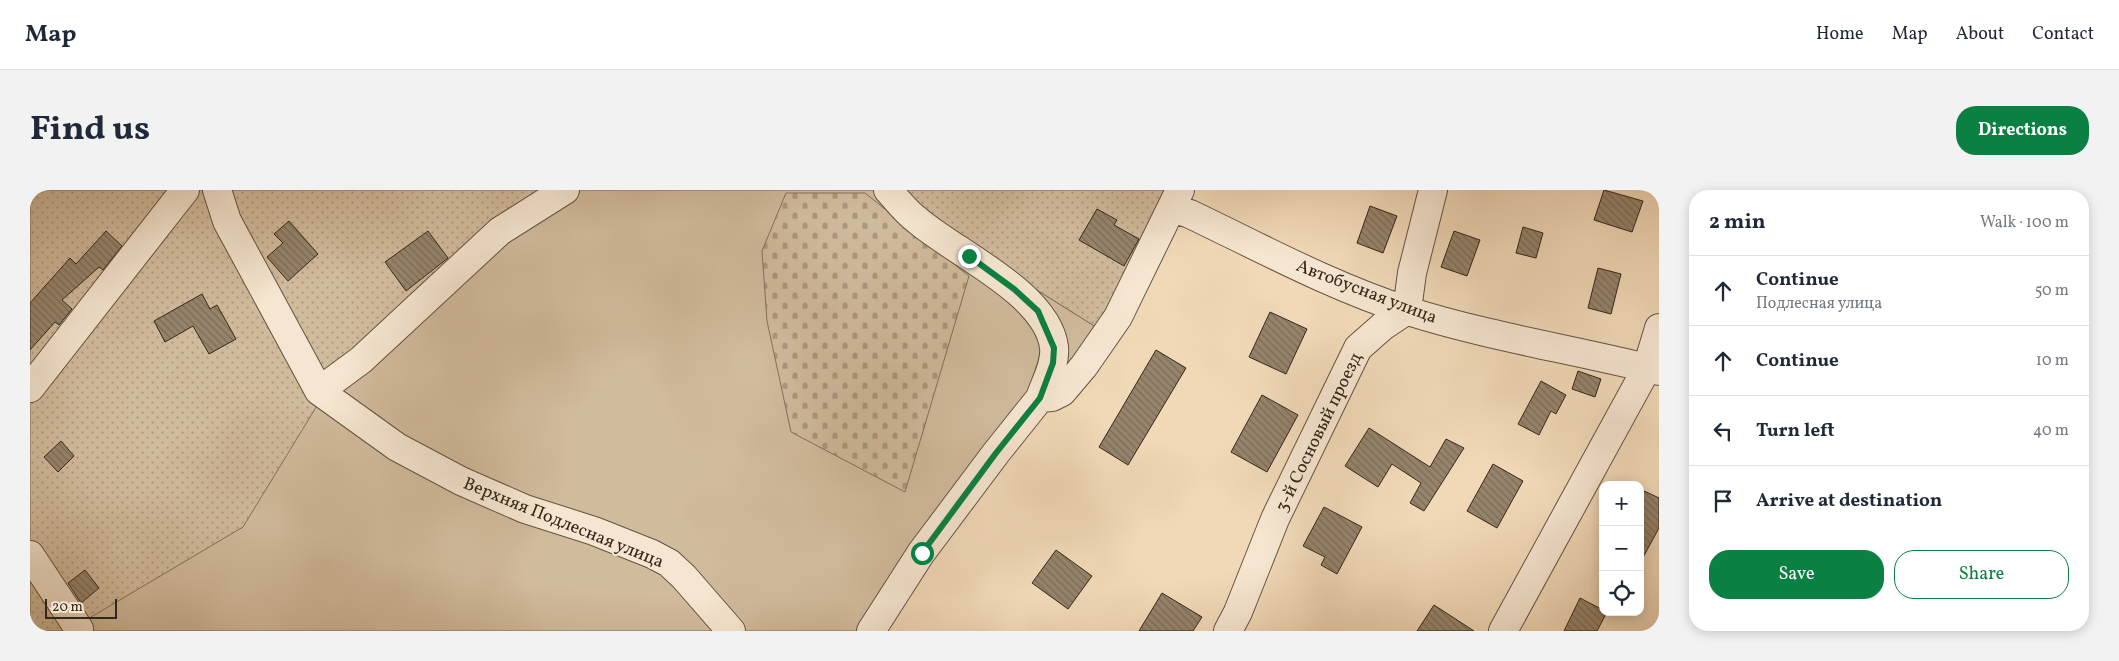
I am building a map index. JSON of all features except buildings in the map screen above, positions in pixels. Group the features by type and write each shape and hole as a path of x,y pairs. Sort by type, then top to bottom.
{"street":[{"path":"30,388 185,190"},
{"name":"Верхняя Подлесная улица","path":"217,190 227,221 319,391 396,447 461,481 525,509 594,531 652,554 669,563 684,577 731,631"},
{"path":"319,391 361,360 500,232 565,190"},
{"path":"871,631 922,553 996,453 1040,398 1053,363 1054,348 1038,311 1014,289 916,220 888,190"},
{"path":"1407,310 1412,273 1434,190"},
{"path":"1040,398 1062,392 1084,366 1118,317 1176,199"},
{"name":"Автобусная улица","path":"1176,199 1190,214 1324,278 1407,310 1513,339 1653,369"},
{"name":"3-й Сосновый проезд","path":"1228,631 1238,612 1275,519 1358,348 1383,326 1407,310"},
{"path":"1503,631 1653,369 1659,328"},
{"path":"30,555 78,631"}],"green space":[{"path":"30,190 552,190 343,363 243,527 81,623 75,631 30,631"},
{"path":"552,190 897,190 917,215 1104,332 861,631 75,631 343,363"},
{"path":"897,190 1175,190 1104,332 917,215"},
{"path":"786,193 865,193 969,276 905,492 791,432 767,321 762,251"}],"route":[{"path":"922,553 996,453 1040,398 1053,363 1054,348 1038,311 1014,289 969,256"}]}
